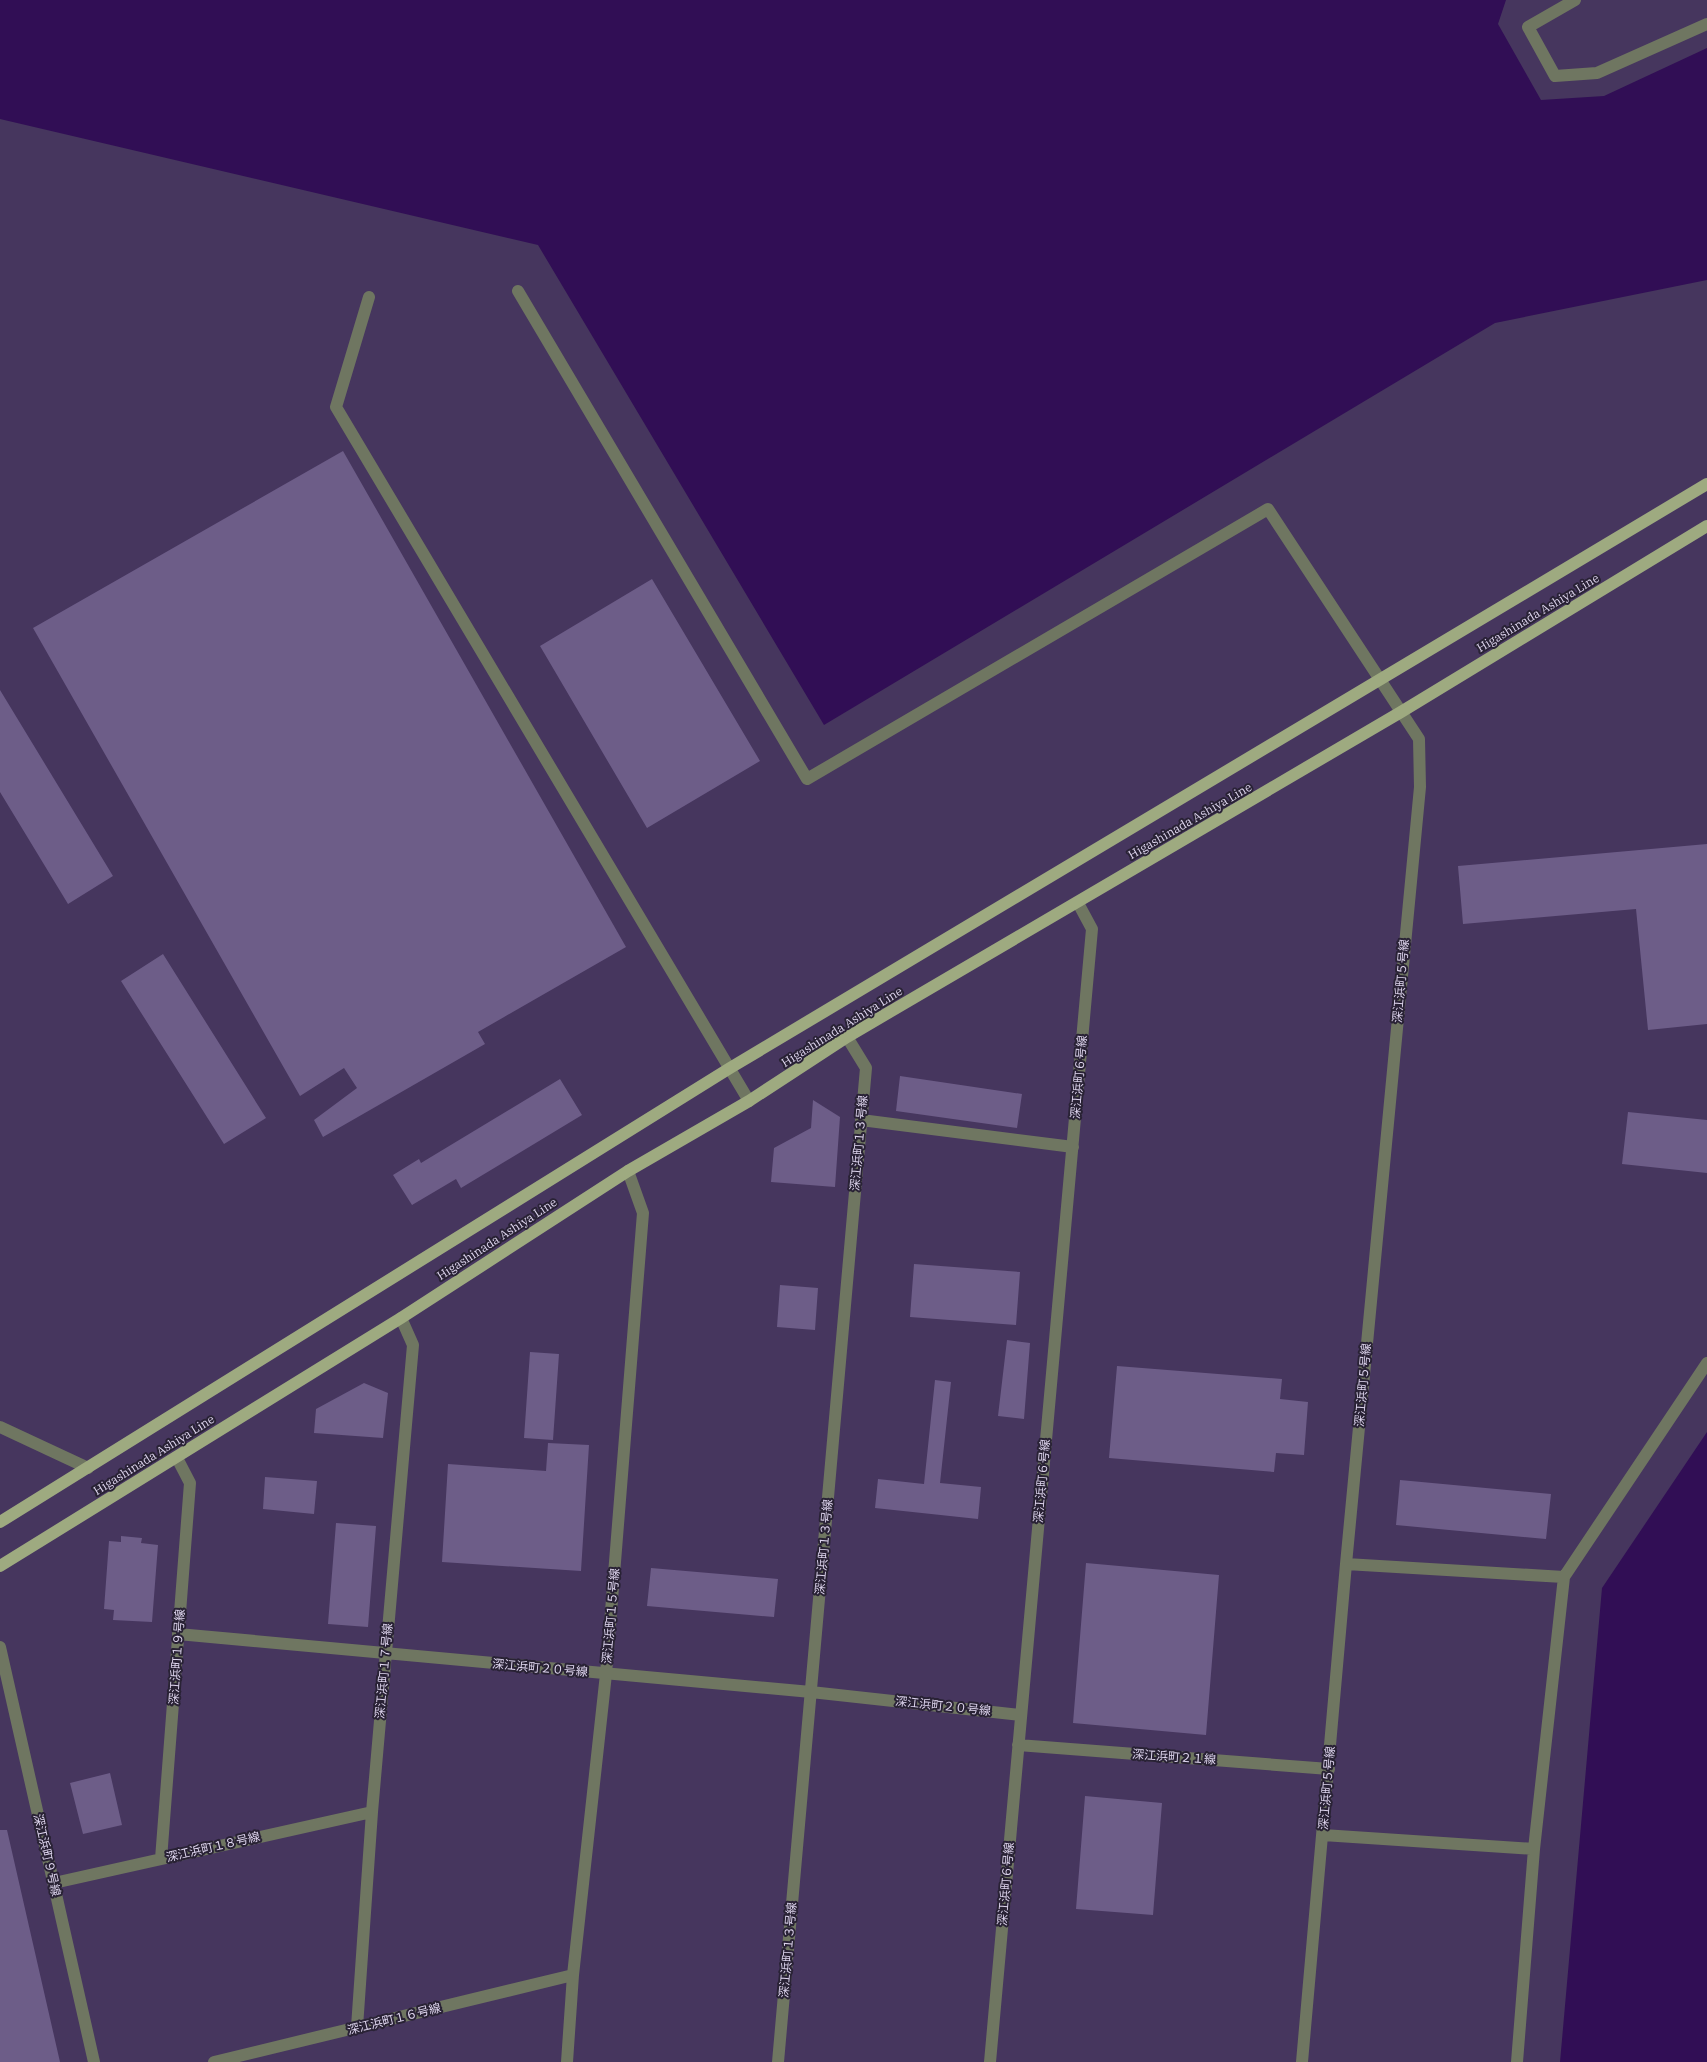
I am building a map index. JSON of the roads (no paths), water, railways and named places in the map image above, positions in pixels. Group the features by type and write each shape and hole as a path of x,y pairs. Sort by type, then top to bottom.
{"main road":[{"name":"Higashinada Ashiya Line","path":"0,1522 730,1068 1707,484"},
{"name":"Higashinada Ashiya Line","path":"0,1566 401,1318 628,1171 749,1101 847,1037 1402,712 1707,526"}],"street":[{"path":"1574,0 1528,27 1555,76 1597,73 1707,24"},
{"name":"深江浜町５号線","path":"518,291 807,779 1268,509 1419,739 1420,787 1346,1564 1302,2062"},
{"path":"369,297 336,407 749,1101"},
{"name":"深江浜町６号線","path":"990,2062 1092,929 1078,903"},
{"name":"深江浜町１３号線","path":"778,2062 866,1068 847,1037"},
{"path":"861,1120 1073,1147"},
{"name":"深江浜町１５号線","path":"567,2062 573,1975 606,1674 643,1213 628,1171"},
{"name":"深江浜町１７号線","path":"357,2027 372,1812 413,1345 401,1318"},
{"path":"1517,2062 1534,1849 1564,1577 1707,1363"},
{"path":"0,1427 88,1468"},
{"name":"深江浜町１９号線","path":"161,1859 190,1483 177,1458"},
{"path":"1346,1564 1564,1577"},
{"name":"深江浜町２０号線","path":"178,1634 811,1692 1021,1714"},
{"name":"深江浜町９号線","path":"0,1647 94,2062"},
{"name":"深江浜町２１線","path":"1018,1745 1329,1769"},
{"name":"深江浜町１８号線","path":"54,1883 372,1812"},
{"path":"1323,1836 1534,1849"},
{"name":"深江浜町１６号線","path":"214,2062 573,1975"}]}
